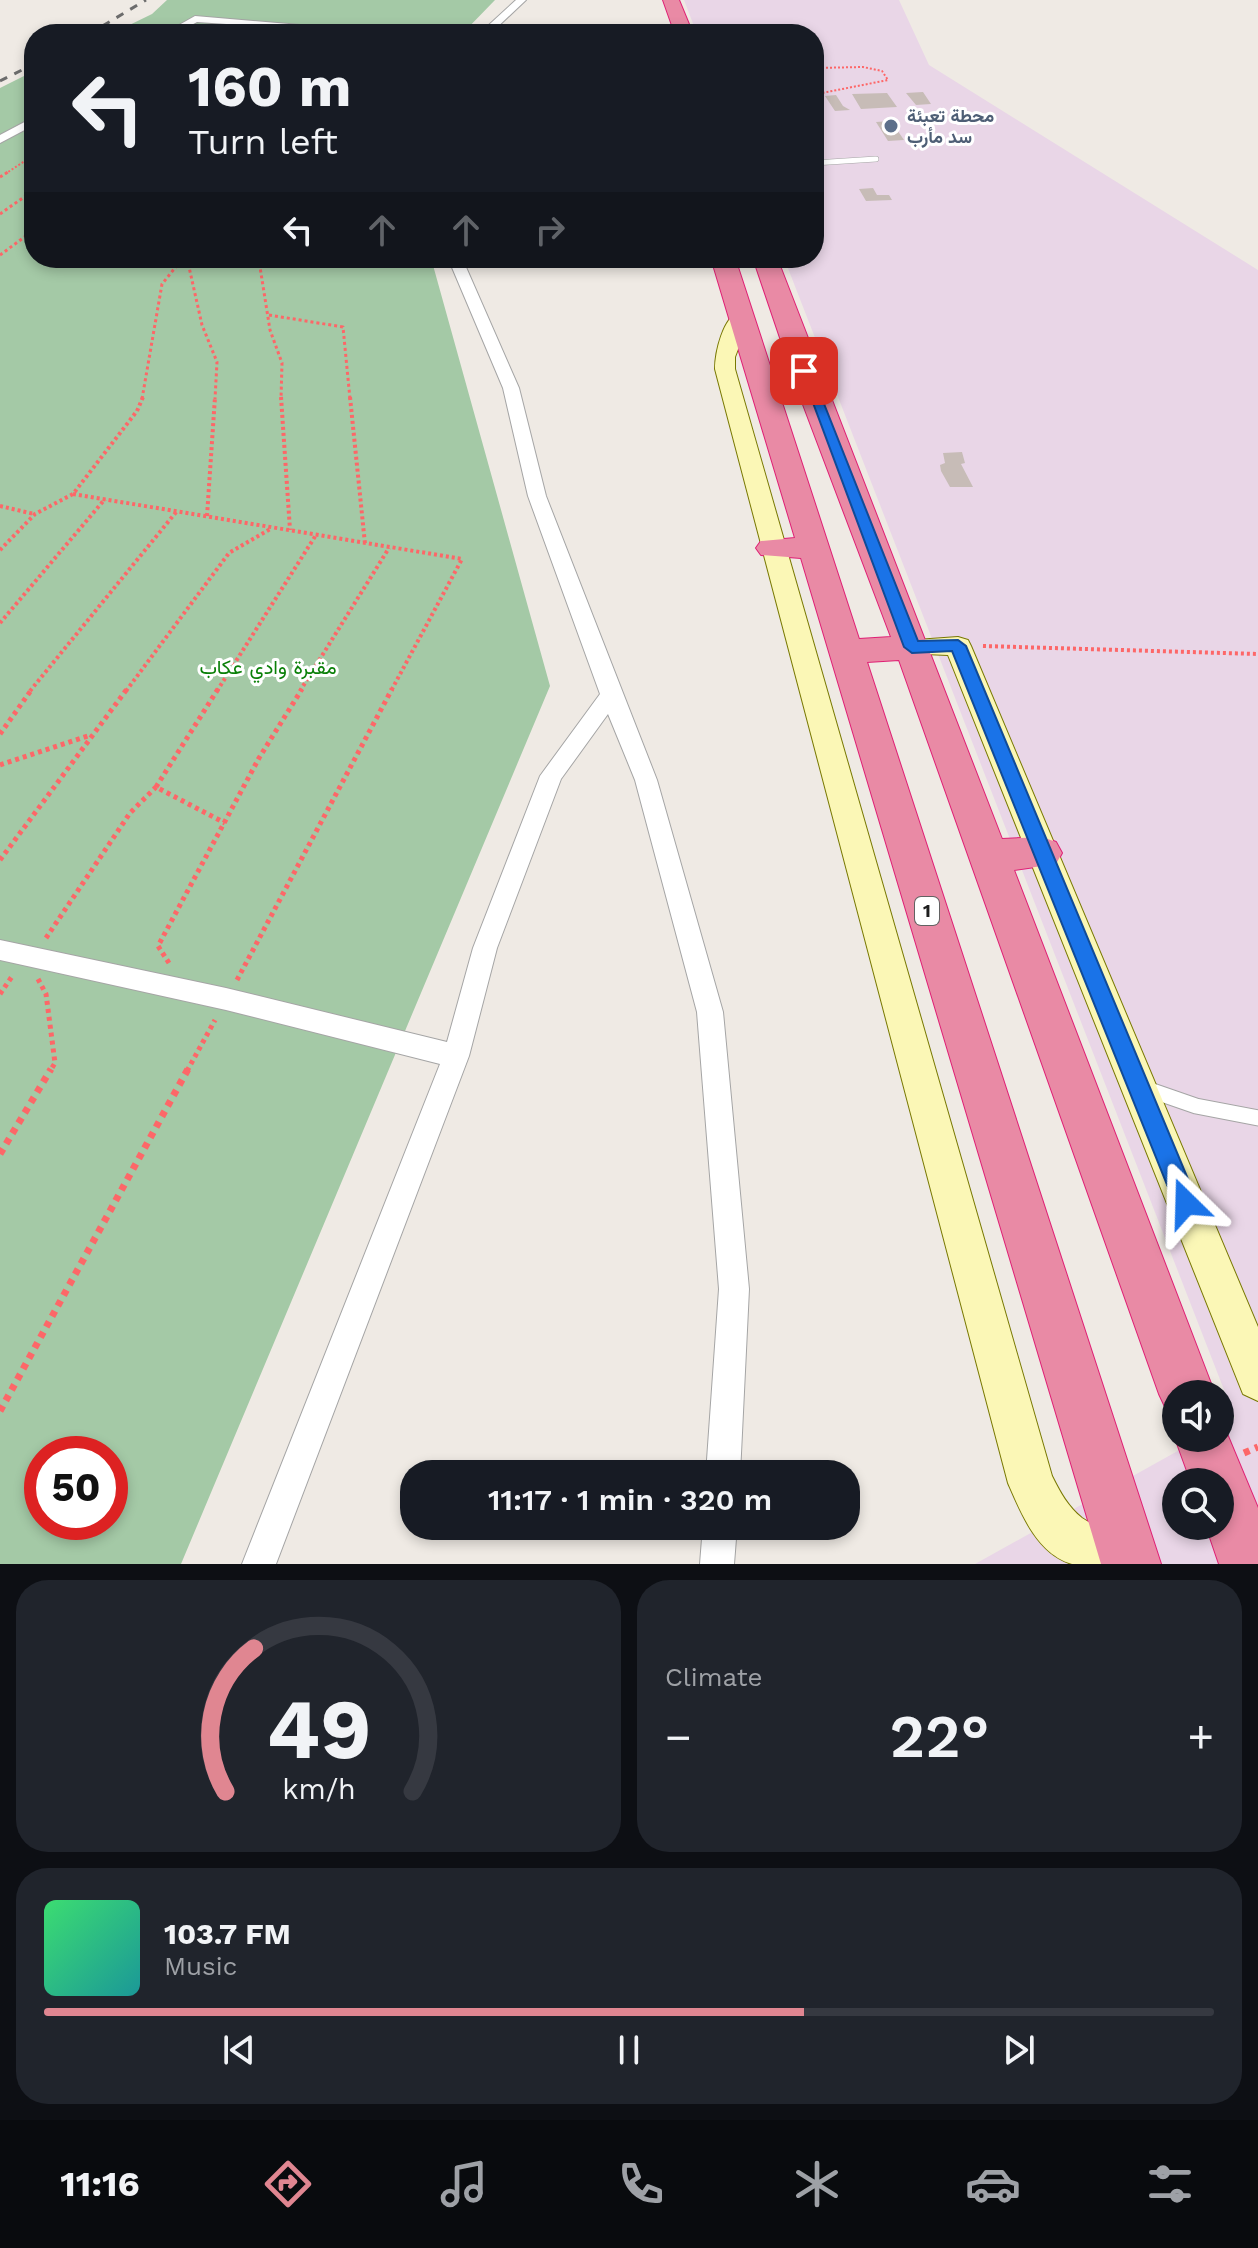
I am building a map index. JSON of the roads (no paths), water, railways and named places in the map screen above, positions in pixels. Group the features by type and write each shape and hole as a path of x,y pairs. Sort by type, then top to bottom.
{"highway":[{"path":"671,0 680,24"},
{"name":"1","path":"726,268 1131,1564"},
{"path":"769,268 813,394 912,647 1182,1380"},
{"path":"772,548 813,548"},
{"path":"846,652 912,647"},
{"path":"986,855 1042,853"},
{"path":"1234,1522 1249,1564"}],"main road":[{"path":"740,318 725,357 725,369 1031,1483 1047,1515 1064,1533 1118,1564"},
{"path":"912,647 958,646 1258,1379"}],"street":[{"path":"495,24 521,0"},
{"path":"186,24 195,19 253,24"},
{"path":"0,140 24,126"},
{"path":"459,268 511,388 537,496 646,780 710,1012 734,1289 724,1460"},
{"path":"259,1564 456,1056 485,948 551,776 611,695"},
{"path":"20,954 226,999 456,1056"},
{"path":"717,1564 719,1540"}],"lane":[{"path":"824,162 876,159"},
{"path":"1139,1087 1196,1106 1258,1118"}],"railway":[{"path":"106,24 146,0"},
{"path":"0,81 24,69"}],"place":[{"name":"محطة تعبئة سد مأرب","path":"891,126"}],"park label":[{"name":"مقبرة وادي عكاب","path":"268,667"}]}
